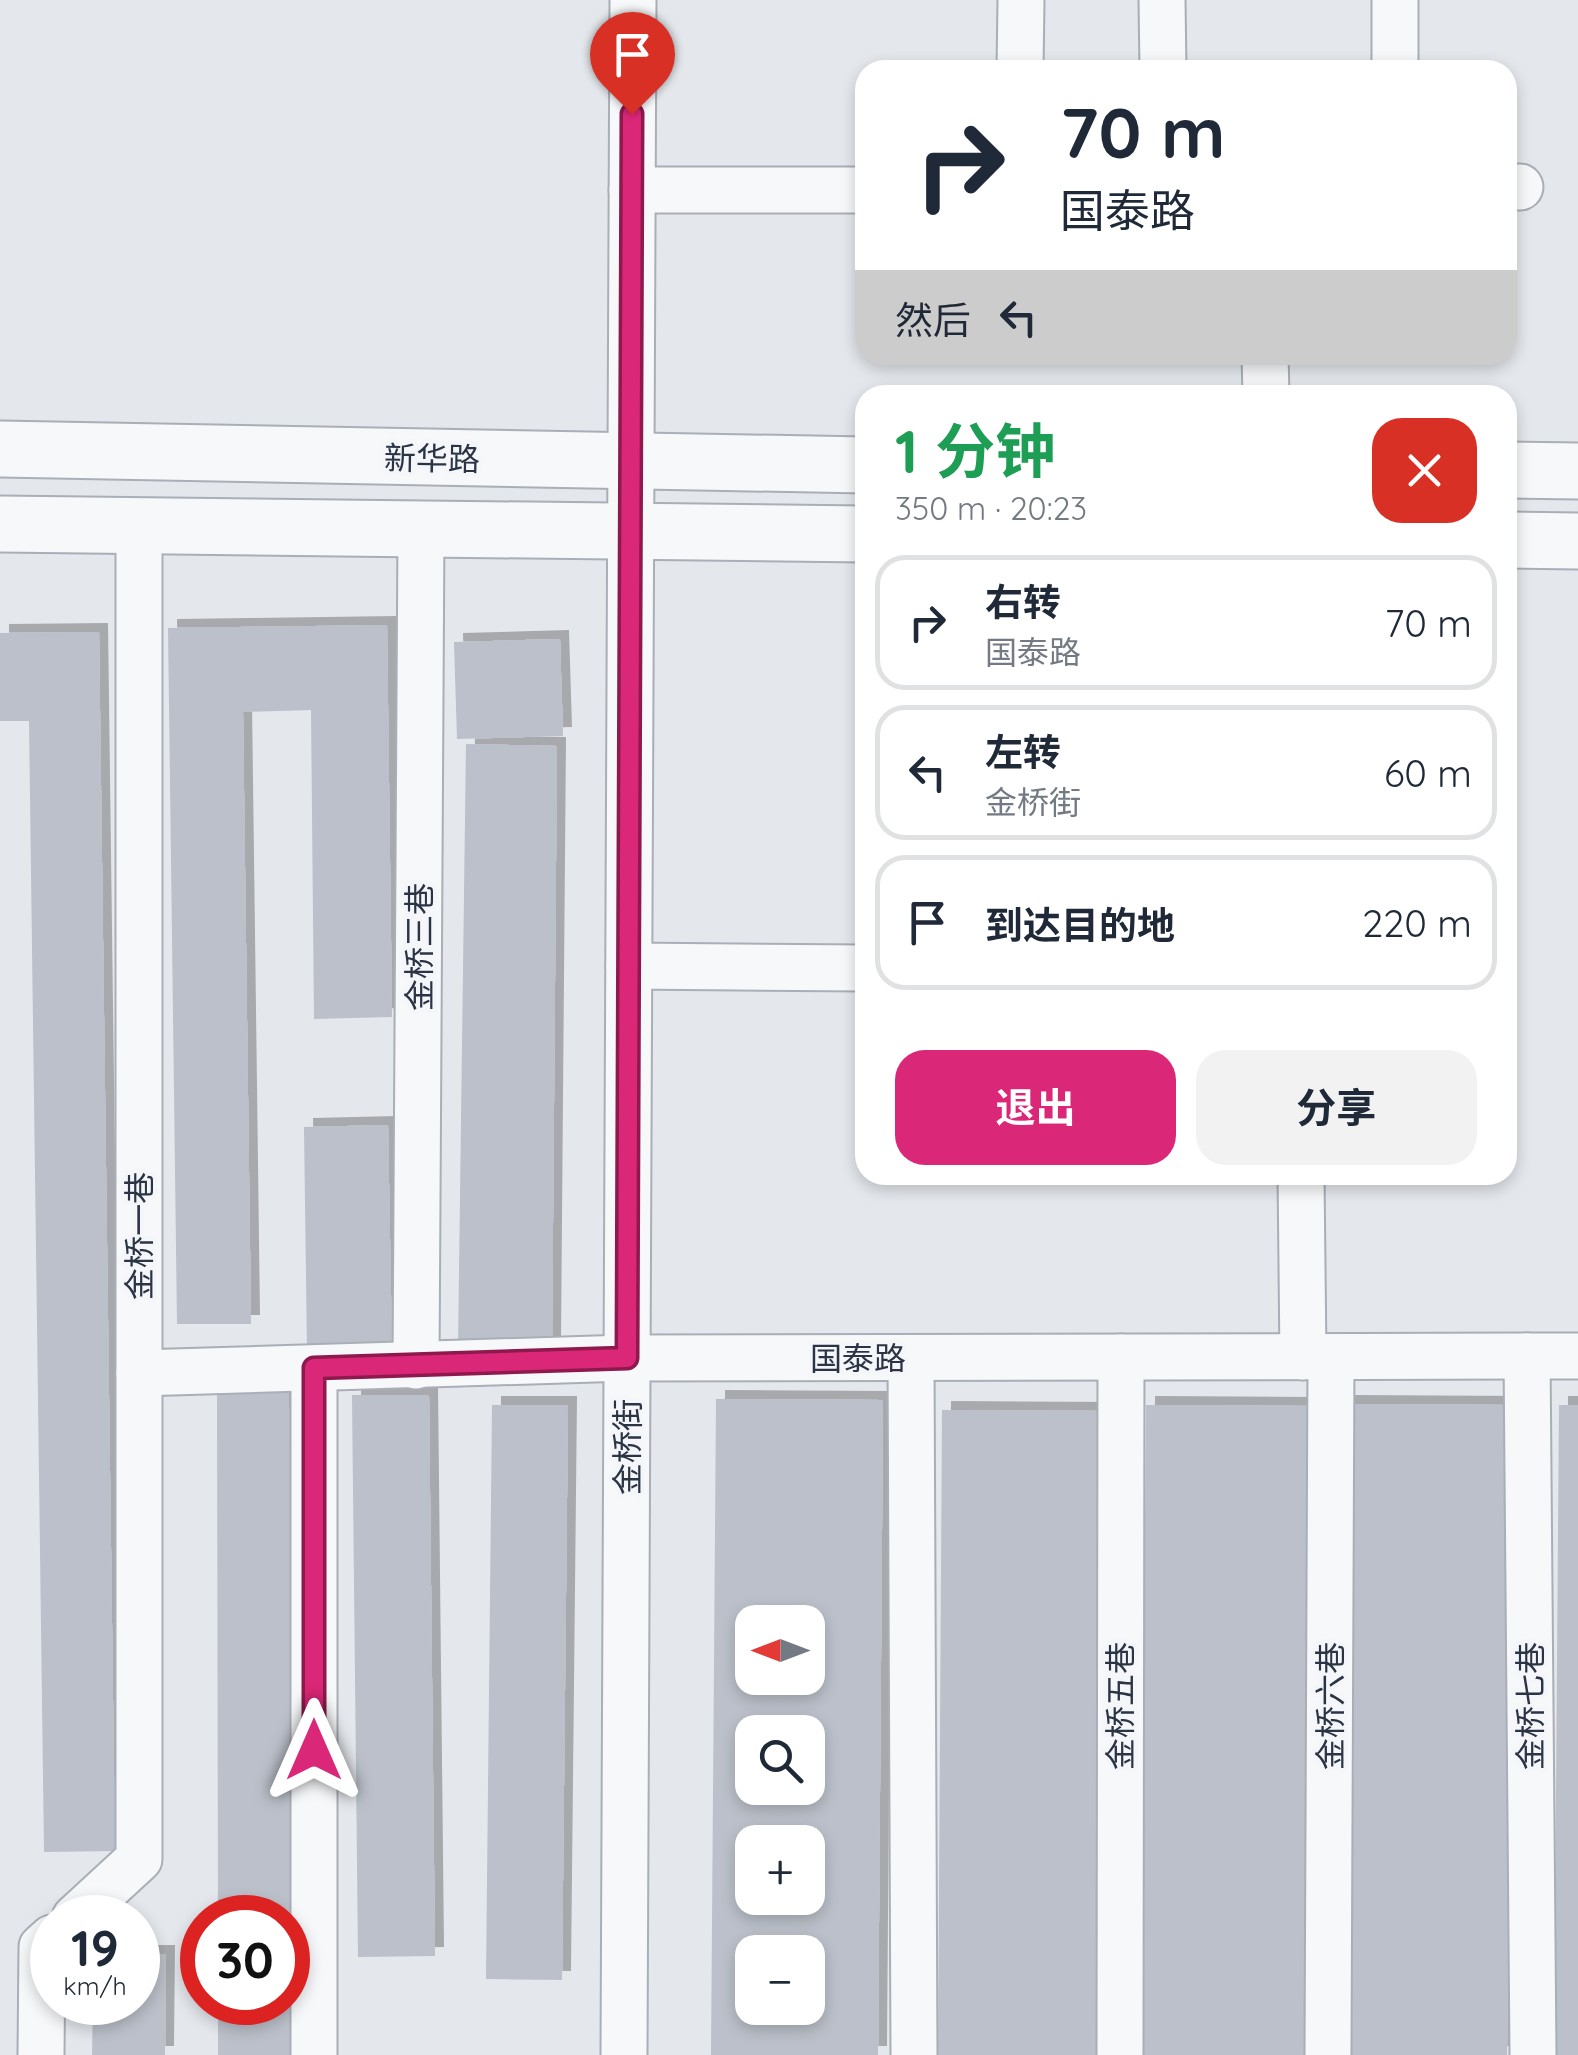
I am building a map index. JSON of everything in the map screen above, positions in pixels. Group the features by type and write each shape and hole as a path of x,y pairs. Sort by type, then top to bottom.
{"street":[{"name":"金桥街","path":"624,2055 633,0"},
{"path":"1020,60 1021,0"},
{"path":"1162,0 1163,60"},
{"path":"1395,60 1396,0"},
{"path":"632,190 855,190"},
{"name":"新华路","path":"0,449 855,464"},
{"path":"1517,470 1578,470"},
{"path":"0,524 855,534"},
{"name":"金桥一巷","path":"100,1895 139,1859 139,526"},
{"name":"金桥三巷","path":"416,1366 421,529"},
{"path":"1517,540 1578,541"},
{"path":"629,966 855,968"},
{"name":"金桥六巷","path":"1302,1185 1317,1357 1328,2055"},
{"name":"金桥七巷","path":"1526,1356 1533,2055"},
{"name":"国泰路","path":"139,1373 627,1358 1578,1356"},
{"name":"金桥五巷","path":"1120,1357 1120,2055"},
{"path":"911,1358 914,2055"},
{"path":"314,1368 314,2055"},
{"path":"41,2025 41,2055"}],"building":[{"path":"387,625 392,1017 314,1019 311,710 243,712 251,1324 177,1324 168,628"},
{"path":"99,632 115,1851 44,1852 29,721 0,721 0,633"},
{"path":"560,639 563,736 457,739 454,642"},
{"path":"466,744 557,746 552,1348 458,1348"},
{"path":"388,1125 392,1350 307,1351 304,1127"},
{"path":"217,1391 289,1391 290,1895 218,1895"},
{"path":"352,1395 429,1395 435,1956 358,1957"},
{"path":"716,1399 883,1400 878,2055 711,2055"},
{"path":"1345,1404 1512,1405 1507,2055 1340,2055"},
{"path":"492,1405 568,1405 562,1980 486,1979"},
{"path":"1146,1405 1313,1406 1308,2055 1141,2055"},
{"path":"1559,1405 1578,1405 1578,2055 1554,2055"},
{"path":"942,1410 1109,1411 1105,2055 938,2055"},
{"path":"160,1954 166,1954 165,2055 92,2055 93,2025 160,2025"},
{"path":"218,2025 290,2025 290,2055 218,2055"}],"route":[{"path":"314,1750 314,1368 627,1358 632,114"}]}
